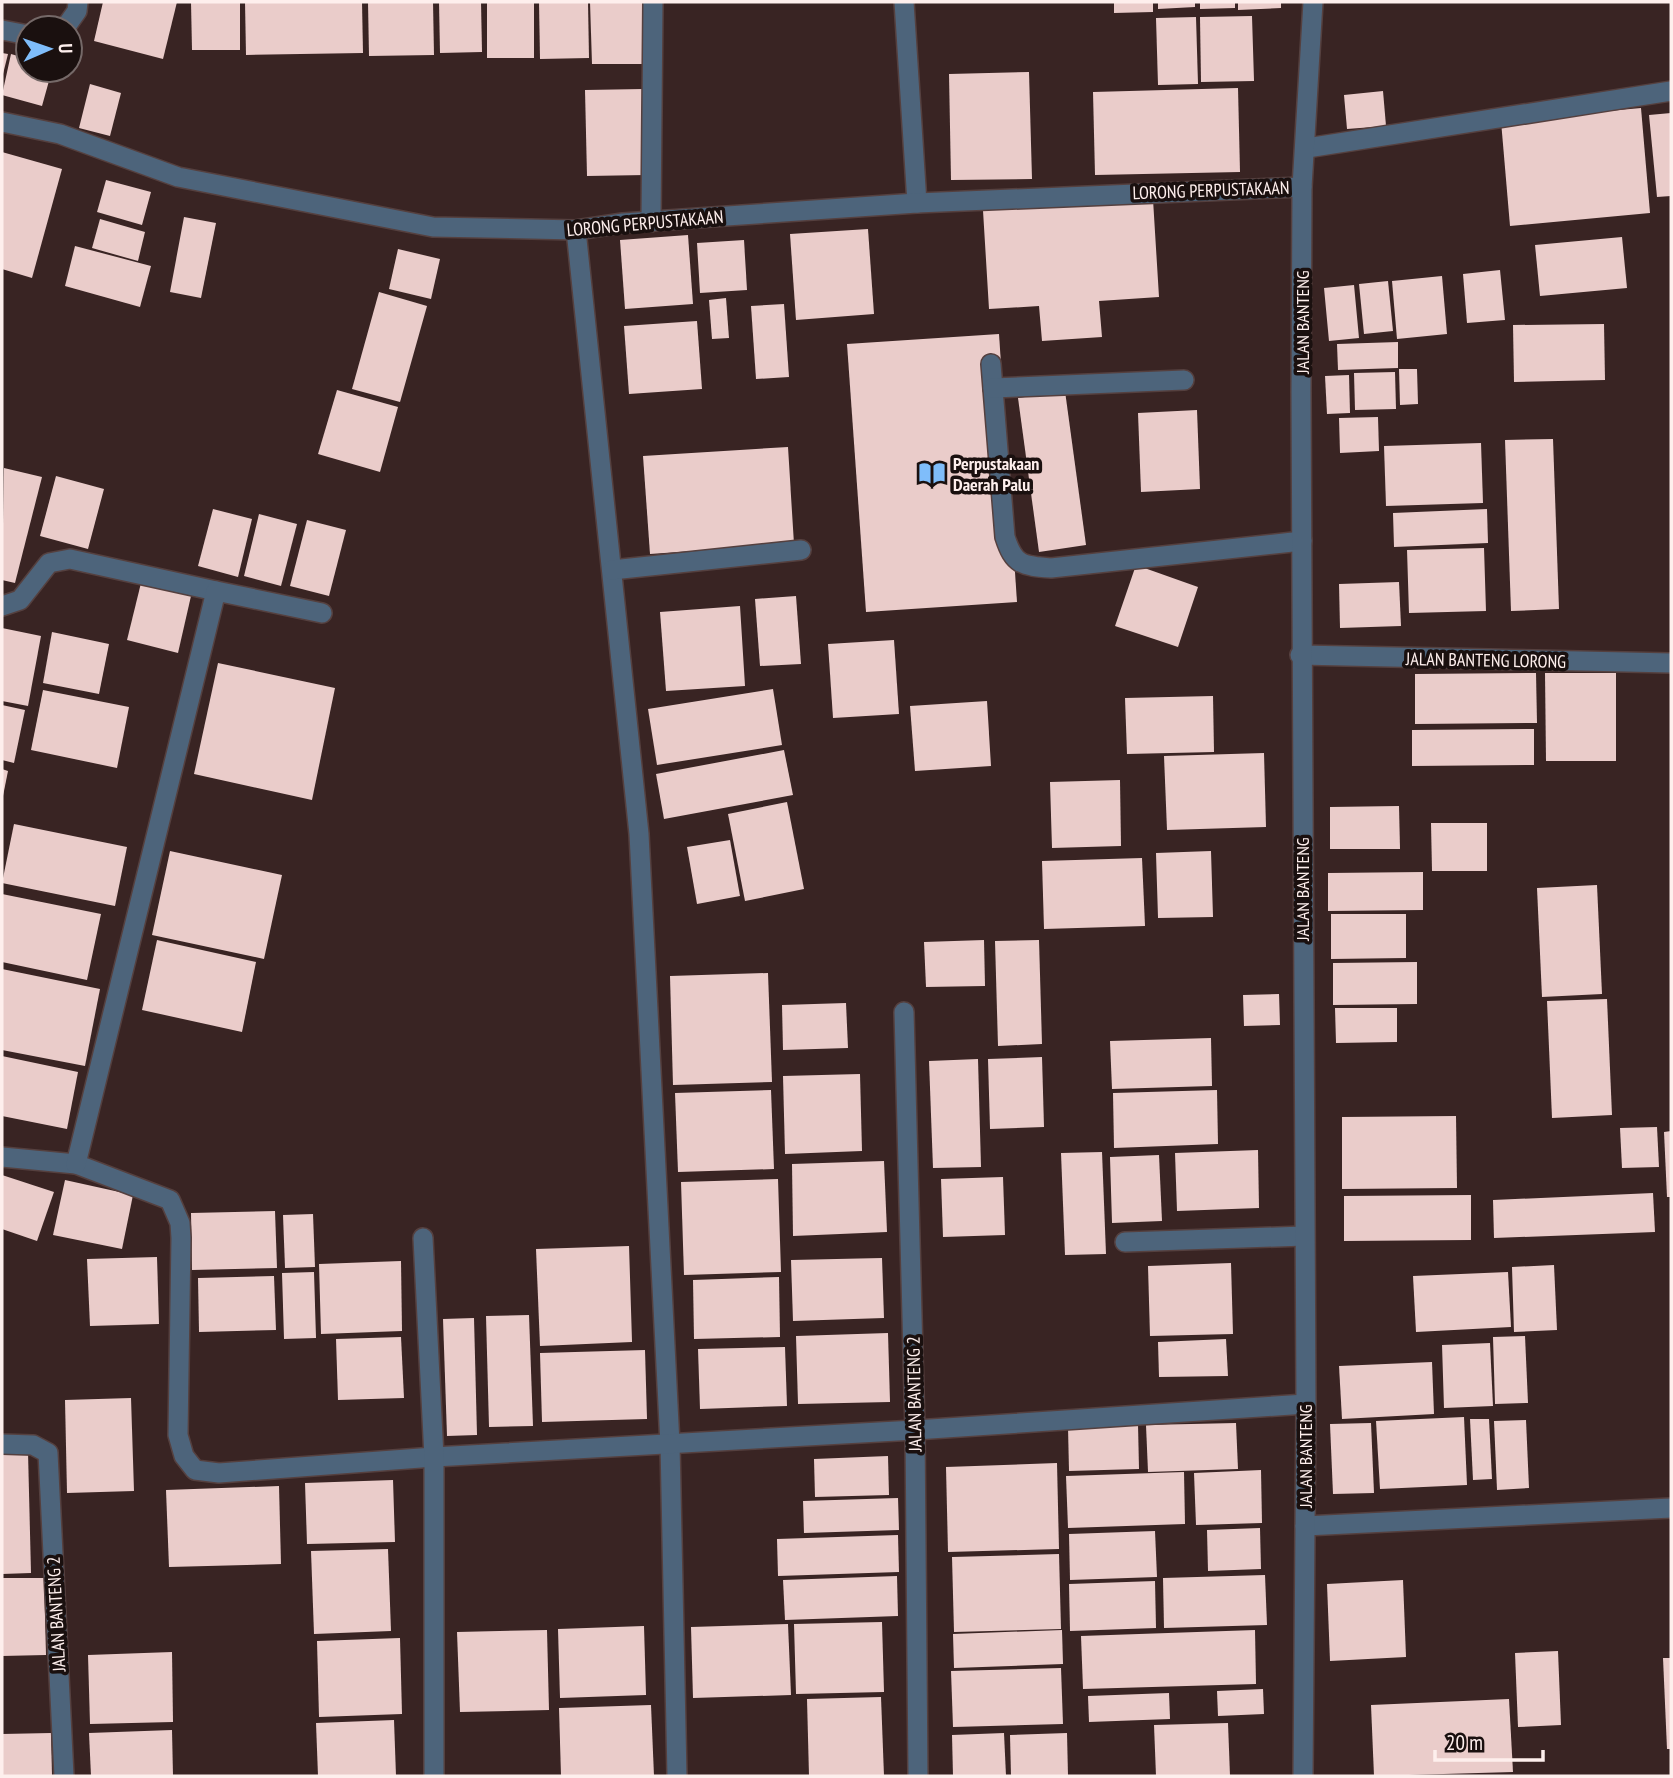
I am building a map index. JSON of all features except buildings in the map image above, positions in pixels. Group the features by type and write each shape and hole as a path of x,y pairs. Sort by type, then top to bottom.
{"street":[{"path":"652,222 653,2"},
{"path":"904,2 917,202"},
{"name":"JALAN BANTENG","path":"1303,1776 1306,1404 1300,655 1302,187 1307,148 1313,2"},
{"path":"1307,148 1671,91"},
{"name":"LORONG PERPUSTAKAAN","path":"2,122 60,134 178,177 433,227 576,230 917,202 1302,187"},
{"path":"576,230 639,834 670,1444 677,1776"},
{"path":"991,364 1004,537 1011,556 1026,566 1051,568 1301,541"},
{"path":"993,388 1184,380"},
{"path":"612,570 802,550"},
{"path":"2,606 20,600 48,563 69,559 323,613"},
{"path":"76,1164 216,591"},
{"name":"JALAN BANTENG LORONG","path":"1300,655 1671,663"},
{"name":"JALAN BANTENG 2","path":"904,1012 915,1430 918,1776"},
{"path":"2,1157 76,1164 170,1200 180,1223 178,1435 184,1456 195,1470 229,1473 435,1457 915,1430 1306,1404"},
{"path":"1125,1241 1304,1236"},
{"path":"423,1238 435,1457 434,1776"},
{"name":"JALAN BANTENG 2","path":"2,1444 33,1445 48,1452 64,1776"},
{"path":"1305,1526 1671,1508"}],"place":[{"name":"Perpustakaan Daerah Palu","path":"932,473"}]}
